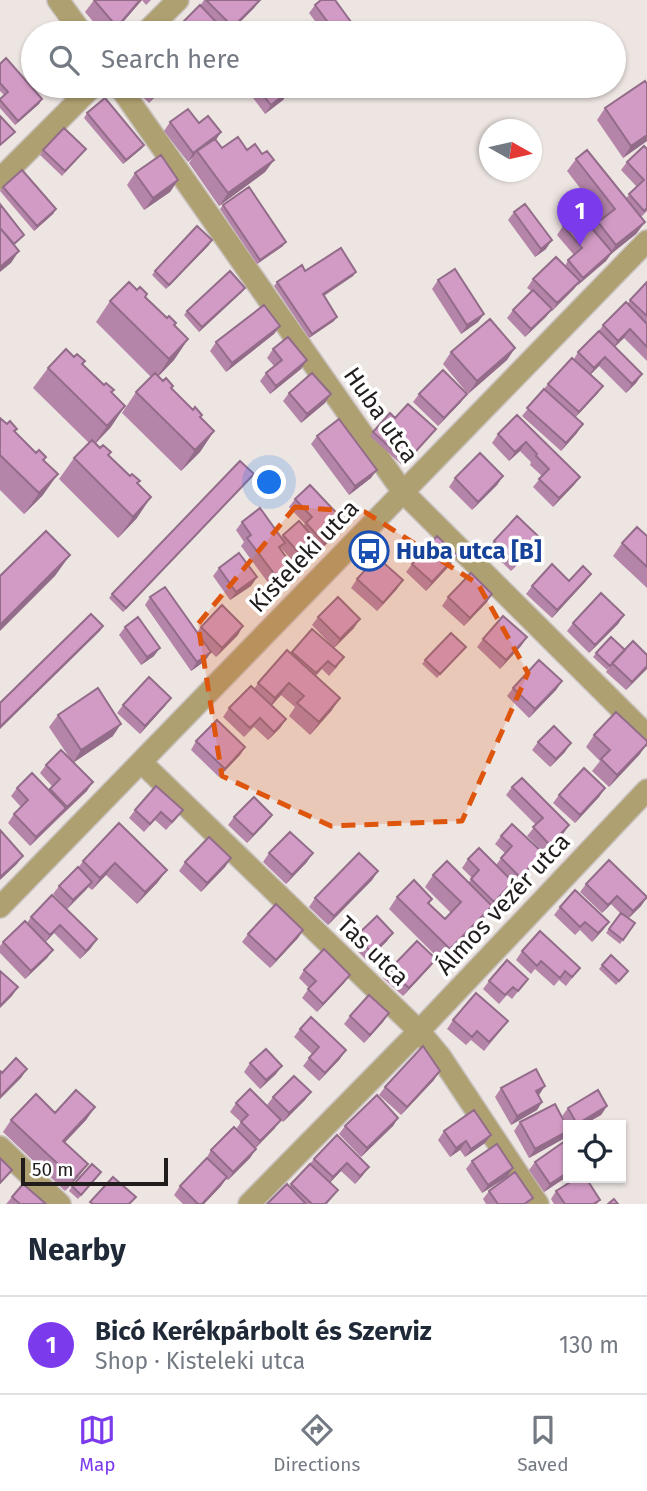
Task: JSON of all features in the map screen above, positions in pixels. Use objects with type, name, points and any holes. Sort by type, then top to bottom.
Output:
[{"type":"street","points":[[58,0],[73,21]]},
{"type":"street","points":[[157,21],[178,0]]},
{"type":"street","points":[[0,179],[81,98]]},
{"type":"street","name":"Huba utca","points":[[127,98],[403,492],[647,735]]},
{"type":"street","name":"Kisteleki utca","points":[[0,907],[647,241]]},
{"type":"street","name":"Tas utca","points":[[141,762],[419,1031],[440,1056],[538,1204]]},
{"type":"street","name":"Álmos vezér utca","points":[[249,1204],[419,1031],[647,790]]},
{"type":"street","points":[[0,1147],[60,1204]]},
{"type":"highlighted area","points":[[295,507],[365,512],[478,584],[528,673],[462,821],[331,826],[222,776],[198,624]]},
{"type":"building","points":[[94,0],[140,0],[122,21],[112,21]]},
{"type":"building","points":[[206,0],[260,0],[239,21],[227,21]]},
{"type":"building","points":[[321,0],[335,0],[350,21],[327,21],[315,5]]},
{"type":"building","points":[[200,5],[215,21],[184,21]]},
{"type":"building","points":[[6,58],[21,75],[21,98],[42,99],[18,121],[0,100],[8,92],[0,83],[0,64]]},
{"type":"building","points":[[645,81],[647,84],[647,135],[631,146],[605,108],[620,98],[626,98],[626,94]]},
{"type":"building","points":[[105,98],[144,145],[126,160],[87,113]]},
{"type":"building","points":[[265,98],[280,98],[271,105]]},
{"type":"building","points":[[188,109],[199,123],[208,116],[221,132],[193,153],[170,122]]},
{"type":"building","points":[[0,116],[15,132],[0,145]]},
{"type":"building","points":[[64,128],[86,149],[65,171],[43,150]]},
{"type":"building","points":[[238,137],[247,150],[255,144],[262,154],[267,151],[274,160],[228,193],[197,151],[215,139],[222,148]]},
{"type":"building","points":[[644,146],[647,149],[647,208],[644,211],[629,194],[644,180],[627,162]]},
{"type":"building","points":[[587,150],[645,222],[616,245],[598,222],[615,209],[576,159]]},
{"type":"building","points":[[161,155],[178,180],[153,198],[135,173]]},
{"type":"building","points":[[22,170],[56,209],[37,226],[3,187]]},
{"type":"building","points":[[249,187],[286,242],[260,260],[223,205]]},
{"type":"building","points":[[0,204],[24,235],[14,244],[0,228]]},
{"type":"building","points":[[525,204],[552,240],[541,249],[514,212]]},
{"type":"building","points":[[579,213],[612,252],[583,278],[568,260],[582,248],[563,226]]},
{"type":"building","points":[[197,226],[212,240],[169,285],[155,271]]},
{"type":"building","points":[[0,228],[19,251],[0,267]]},
{"type":"building","points":[[341,248],[356,272],[323,294],[337,317],[312,334],[277,282],[302,265],[305,271]]},
{"type":"building","points":[[556,257],[580,281],[557,303],[533,279]]},
{"type":"building","points":[[455,269],[484,314],[467,325],[438,280]]},
{"type":"building","points":[[230,271],[245,288],[202,327],[187,311]]},
{"type":"building","points":[[129,282],[137,290],[140,287],[147,294],[145,297],[167,318],[169,316],[188,339],[169,359],[110,301]]},
{"type":"building","points":[[647,282],[647,316],[630,300]]},
{"type":"building","points":[[533,290],[552,309],[531,329],[513,310]]},
{"type":"building","points":[[626,302],[647,324],[647,347],[630,329],[618,341],[603,325]]},
{"type":"building","points":[[264,305],[280,326],[232,363],[216,342]]},
{"type":"building","points":[[490,319],[515,348],[477,381],[451,352]]},
{"type":"building","points":[[599,331],[642,374],[632,384],[605,357],[594,368],[578,352]]},
{"type":"building","points":[[288,337],[307,360],[276,386],[266,373],[282,360],[273,349]]},
{"type":"building","points":[[66,349],[74,357],[77,354],[85,361],[82,364],[104,385],[106,383],[114,390],[111,392],[125,406],[107,426],[48,368]]},
{"type":"building","points":[[572,358],[603,386],[579,412],[548,384]]},
{"type":"building","points":[[443,370],[467,394],[444,418],[419,394]]},
{"type":"building","points":[[155,373],[163,381],[166,378],[173,386],[171,388],[193,410],[195,407],[202,415],[200,417],[214,431],[195,450],[136,392]]},
{"type":"building","points":[[312,373],[331,394],[307,414],[289,393]]},
{"type":"building","points":[[544,389],[583,424],[566,443],[527,408]]},
{"type":"building","points":[[408,404],[436,429],[406,462],[373,432],[390,413],[395,418]]},
{"type":"building","points":[[517,415],[580,477],[559,498],[539,479],[549,469],[526,442],[515,452],[498,434]]},
{"type":"building","points":[[0,418],[7,424],[10,421],[17,429],[14,431],[36,453],[39,450],[46,457],[43,460],[58,474],[39,493],[0,455]]},
{"type":"building","points":[[339,419],[377,470],[355,486],[317,436]]},
{"type":"building","points":[[92,440],[100,448],[103,445],[111,452],[108,455],[130,476],[132,474],[140,481],[137,483],[151,497],[133,517],[74,458]]},
{"type":"building","points":[[480,453],[503,476],[478,502],[455,478]]},
{"type":"building","points":[[240,461],[254,474],[126,608],[112,594]]},
{"type":"building","points":[[310,485],[346,523],[324,543],[306,523],[312,517],[295,499]]},
{"type":"building","points":[[260,508],[285,543],[279,547],[291,564],[275,575],[247,538],[251,535],[242,522]]},
{"type":"building","points":[[517,516],[540,538],[517,563],[494,541]]},
{"type":"building","points":[[299,521],[322,547],[306,561],[283,535]]},
{"type":"building","points":[[637,527],[647,536],[647,567],[622,543]]},
{"type":"building","points":[[46,531],[70,555],[0,625],[0,576]]},
{"type":"building","points":[[437,536],[457,555],[432,582],[412,564]]},
{"type":"building","points":[[239,553],[257,577],[236,592],[219,568]]},
{"type":"building","points":[[377,557],[403,580],[383,603],[357,579]]},
{"type":"building","points":[[552,564],[569,581],[583,566],[591,574],[557,610],[532,586]]},
{"type":"building","points":[[471,573],[492,594],[470,618],[448,597]]},
{"type":"building","points":[[165,587],[211,652],[197,662],[150,597]]},
{"type":"building","points":[[601,593],[624,615],[595,645],[573,623]]},
{"type":"building","points":[[338,597],[360,619],[340,639],[318,617]]},
{"type":"building","points":[[222,605],[243,626],[222,648],[201,627]]},
{"type":"building","points":[[91,614],[103,626],[0,727],[0,703]]},
{"type":"building","points":[[503,616],[527,637],[506,660],[483,639]]},
{"type":"building","points":[[138,617],[160,648],[147,657],[125,627]]},
{"type":"building","points":[[312,629],[344,657],[335,667],[328,661],[316,673],[292,652]]},
{"type":"building","points":[[451,633],[466,647],[440,674],[425,660]]},
{"type":"building","points":[[611,637],[625,650],[610,666],[596,653]]},
{"type":"building","points":[[633,641],[647,655],[647,666],[632,682],[612,663]]},
{"type":"building","points":[[287,650],[340,698],[319,722],[297,703],[304,696],[289,683],[275,698],[258,683]]},
{"type":"building","points":[[539,660],[562,681],[535,709],[513,688]]},
{"type":"building","points":[[149,677],[171,698],[145,726],[123,705]]},
{"type":"building","points":[[251,686],[286,719],[274,732],[260,718],[250,728],[229,708]]},
{"type":"building","points":[[98,688],[121,724],[81,750],[58,715]]},
{"type":"building","points":[[616,712],[647,741],[617,775],[601,759],[610,750],[594,735]]},
{"type":"building","points":[[217,720],[245,747],[225,769],[196,741]]},
{"type":"building","points":[[554,726],[571,743],[556,759],[538,742]]},
{"type":"building","points":[[61,750],[93,782],[67,807],[50,789],[60,779],[46,765]]},
{"type":"building","points":[[584,768],[605,788],[580,815],[559,795]]},
{"type":"building","points":[[32,773],[66,808],[36,837],[14,814],[28,800],[17,788]]},
{"type":"building","points":[[522,778],[569,825],[550,845],[533,827],[543,818],[512,787]]},
{"type":"building","points":[[156,786],[183,810],[172,822],[161,812],[150,824],[135,810]]},
{"type":"building","points":[[254,797],[272,815],[253,835],[234,817]]},
{"type":"building","points":[[119,823],[167,870],[145,892],[115,863],[100,878],[83,861]]},
{"type":"building","points":[[512,824],[543,853],[520,877],[501,858],[512,846],[501,836]]},
{"type":"building","points":[[0,830],[23,856],[0,877]]},
{"type":"building","points":[[290,832],[313,853],[292,875],[269,853]]},
{"type":"building","points":[[209,837],[231,858],[207,883],[185,862]]},
{"type":"building","points":[[479,848],[513,882],[494,902],[471,879],[479,870],[468,859]]},
{"type":"building","points":[[359,853],[378,871],[334,916],[315,898]]},
{"type":"building","points":[[609,860],[647,897],[633,911],[617,896],[608,905],[586,884]]},
{"type":"building","points":[[447,861],[492,906],[450,949],[397,897],[414,880],[432,899],[428,903],[445,919],[461,902],[433,875]]},
{"type":"building","points":[[78,867],[92,882],[73,900],[59,886]]},
{"type":"building","points":[[575,890],[609,922],[598,933],[585,922],[580,927],[560,907]]},
{"type":"building","points":[[52,895],[97,939],[86,951],[60,925],[50,935],[31,917]]},
{"type":"building","points":[[276,904],[303,930],[276,960],[248,934]]},
{"type":"building","points":[[621,913],[635,923],[623,940],[609,929]]},
{"type":"building","points":[[377,916],[393,933],[372,953],[356,936]]},
{"type":"building","points":[[25,921],[53,950],[31,971],[3,942]]},
{"type":"building","points":[[540,931],[580,968],[572,977],[565,971],[560,978],[541,961],[537,966],[522,951]]},
{"type":"building","points":[[417,941],[436,959],[409,988],[389,970]]},
{"type":"building","points":[[324,949],[350,975],[323,1004],[308,989],[316,981],[304,970]]},
{"type":"building","points":[[611,955],[628,971],[619,981],[602,965]]},
{"type":"building","points":[[507,960],[528,979],[518,991],[513,987],[505,995],[489,981]]},
{"type":"building","points":[[0,971],[18,987],[0,1006]]},
{"type":"building","points":[[476,993],[508,1021],[489,1042],[477,1031],[472,1037],[453,1020]]},
{"type":"building","points":[[369,995],[389,1013],[370,1035],[350,1016]]},
{"type":"building","points":[[311,1017],[346,1050],[325,1073],[309,1058],[319,1047],[300,1029]]},
{"type":"building","points":[[423,1046],[440,1071],[407,1107],[385,1087]]},
{"type":"building","points":[[266,1049],[282,1066],[266,1080],[250,1063]]},
{"type":"building","points":[[16,1058],[27,1069],[0,1097],[0,1071],[2,1073]]},
{"type":"building","points":[[536,1069],[545,1086],[536,1091],[542,1102],[517,1116],[501,1088]]},
{"type":"building","points":[[294,1076],[311,1092],[289,1113],[273,1097]]},
{"type":"building","points":[[250,1089],[281,1120],[260,1141],[241,1122],[248,1115],[236,1103]]},
{"type":"building","points":[[76,1090],[95,1107],[63,1141],[88,1164],[74,1179],[11,1120],[36,1094],[55,1113]]},
{"type":"building","points":[[598,1090],[607,1106],[584,1120],[575,1120],[568,1108]]},
{"type":"building","points":[[377,1095],[398,1118],[367,1148],[345,1126]]},
{"type":"building","points":[[555,1104],[563,1120],[563,1134],[535,1149],[520,1122]]},
{"type":"building","points":[[474,1110],[491,1135],[471,1149],[466,1141],[456,1148],[444,1131]]},
{"type":"building","points":[[234,1127],[256,1149],[233,1172],[211,1150]]},
{"type":"building","points":[[337,1135],[369,1167],[360,1176],[347,1163],[333,1177],[314,1159]]},
{"type":"building","points":[[563,1142],[563,1175],[550,1184],[535,1162]]},
{"type":"building","points":[[497,1144],[513,1168],[488,1185],[472,1161]]},
{"type":"building","points":[[0,1158],[12,1170],[0,1183]]},
{"type":"building","points":[[207,1158],[227,1177],[202,1204],[198,1204],[180,1186]]},
{"type":"building","points":[[92,1164],[101,1172],[81,1195],[72,1186]]},
{"type":"building","points":[[310,1164],[338,1190],[325,1204],[312,1204],[291,1184]]},
{"type":"building","points":[[515,1172],[533,1198],[524,1204],[498,1204],[489,1191]]},
{"type":"building","points":[[113,1177],[136,1197],[129,1204],[90,1202]]},
{"type":"building","points":[[569,1183],[589,1183],[600,1200],[593,1204],[565,1204],[556,1191]]},
{"type":"building","points":[[23,1184],[46,1204],[20,1204],[12,1197]]},
{"type":"building","points":[[287,1184],[306,1204],[267,1204]]},
{"type":"place","name":"Bicó Kerékpárbolt és Szerviz","points":[[580,246]]},
{"type":"place","name":"Huba utca [B]","points":[[369,551]]}]
